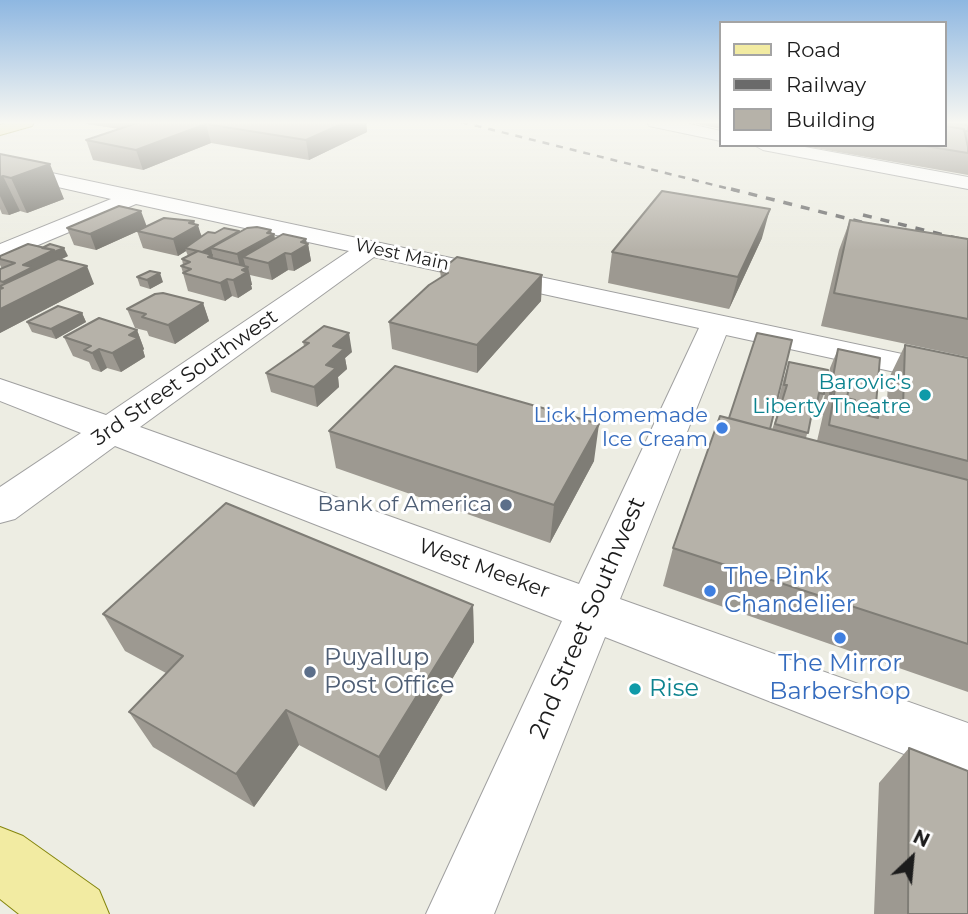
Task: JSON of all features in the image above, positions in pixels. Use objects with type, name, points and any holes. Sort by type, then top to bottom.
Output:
[{"type":"main road","points":[[0,859],[75,914]]},
{"type":"street","points":[[856,165],[968,183]]},
{"type":"street","name":"West Main","points":[[0,167],[968,378]]},
{"type":"street","points":[[0,253],[134,197]]},
{"type":"street","name":"3rd Street Southwest","points":[[0,508],[370,248]]},
{"type":"street","name":"2nd Street Southwest","points":[[460,914],[716,323]]},
{"type":"street","name":"West Meeker","points":[[0,389],[592,608],[968,751]]},
{"type":"building","points":[[0,165],[48,165],[11,178],[0,177]]},
{"type":"building","points":[[662,191],[770,209],[738,277],[612,252]]},
{"type":"building","points":[[119,206],[141,211],[90,234],[67,228]]},
{"type":"building","points":[[164,218],[194,221],[189,223],[198,225],[173,239],[137,231]]},
{"type":"building","points":[[850,220],[968,239],[968,319],[834,293]]},
{"type":"building","points":[[224,228],[239,231],[202,252],[185,248],[208,232],[215,233]]},
{"type":"building","points":[[247,228],[271,230],[267,233],[274,234],[237,254],[211,248]]},
{"type":"building","points":[[283,234],[306,239],[301,242],[308,244],[268,263],[243,257]]},
{"type":"building","points":[[28,244],[54,250],[23,265],[33,267],[0,281],[0,269],[15,263],[0,259],[0,256]]},
{"type":"building","points":[[50,244],[64,248],[54,252],[42,248]]},
{"type":"building","points":[[198,251],[212,255],[208,257],[248,267],[242,270],[247,272],[233,280],[227,279],[220,283],[183,273],[191,269],[181,266],[190,262],[182,259]]},
{"type":"building","points":[[457,257],[542,275],[477,345],[389,322],[429,285],[448,273],[440,271]]},
{"type":"building","points":[[58,259],[87,266],[0,309],[0,289],[3,288],[0,286]]},
{"type":"building","points":[[150,271],[160,273],[147,280],[137,277]]},
{"type":"building","points":[[163,293],[203,303],[168,325],[142,317],[146,314],[127,309],[155,294]]},
{"type":"building","points":[[58,306],[82,313],[51,329],[27,322]]},
{"type":"building","points":[[99,318],[137,330],[129,335],[138,338],[112,353],[99,349],[92,353],[84,350],[91,346],[64,337]]},
{"type":"building","points":[[324,326],[349,333],[333,346],[344,349],[326,365],[336,368],[314,387],[266,373],[309,343],[303,342]]},
{"type":"building","points":[[757,333],[792,340],[770,429],[729,418]]},
{"type":"building","points":[[905,345],[968,358],[968,461],[829,425],[836,383],[849,386],[847,398],[855,400],[853,412],[878,418],[879,401],[903,407]]},
{"type":"building","points":[[838,349],[880,358],[876,404],[868,402],[868,407],[854,404],[855,400],[847,398],[849,386],[836,383],[830,394]]},
{"type":"building","points":[[789,362],[828,370],[824,394],[819,393],[817,403],[814,402],[808,433],[775,424],[787,385],[784,385]]},
{"type":"building","points":[[395,366],[599,424],[554,505],[329,431]]},
{"type":"building","points":[[720,416],[968,480],[968,644],[673,548]]},
{"type":"building","name":"Puyallup Post Office","points":[[226,503],[473,605],[379,757],[286,710],[236,774],[129,712],[183,656],[103,614]]},
{"type":"building","points":[[909,748],[968,771],[968,914],[908,914]]},
{"type":"railway","points":[[632,165],[738,191]]},
{"type":"railway","points":[[731,189],[873,225]]},
{"type":"railway","points":[[863,215],[968,241]]},
{"type":"place","name":"Barovic's Liberty Theatre","points":[[925,395]]},
{"type":"place","name":"Lick Homemade Ice Cream","points":[[722,428]]},
{"type":"place","name":"Bank of America","points":[[506,505]]},
{"type":"place","name":"The Pink Chandelier","points":[[710,591]]},
{"type":"place","name":"The Mirror Barbershop","points":[[840,638]]},
{"type":"place","name":"Puyallup Post Office","points":[[310,672]]},
{"type":"place","name":"Rise","points":[[635,689]]}]
